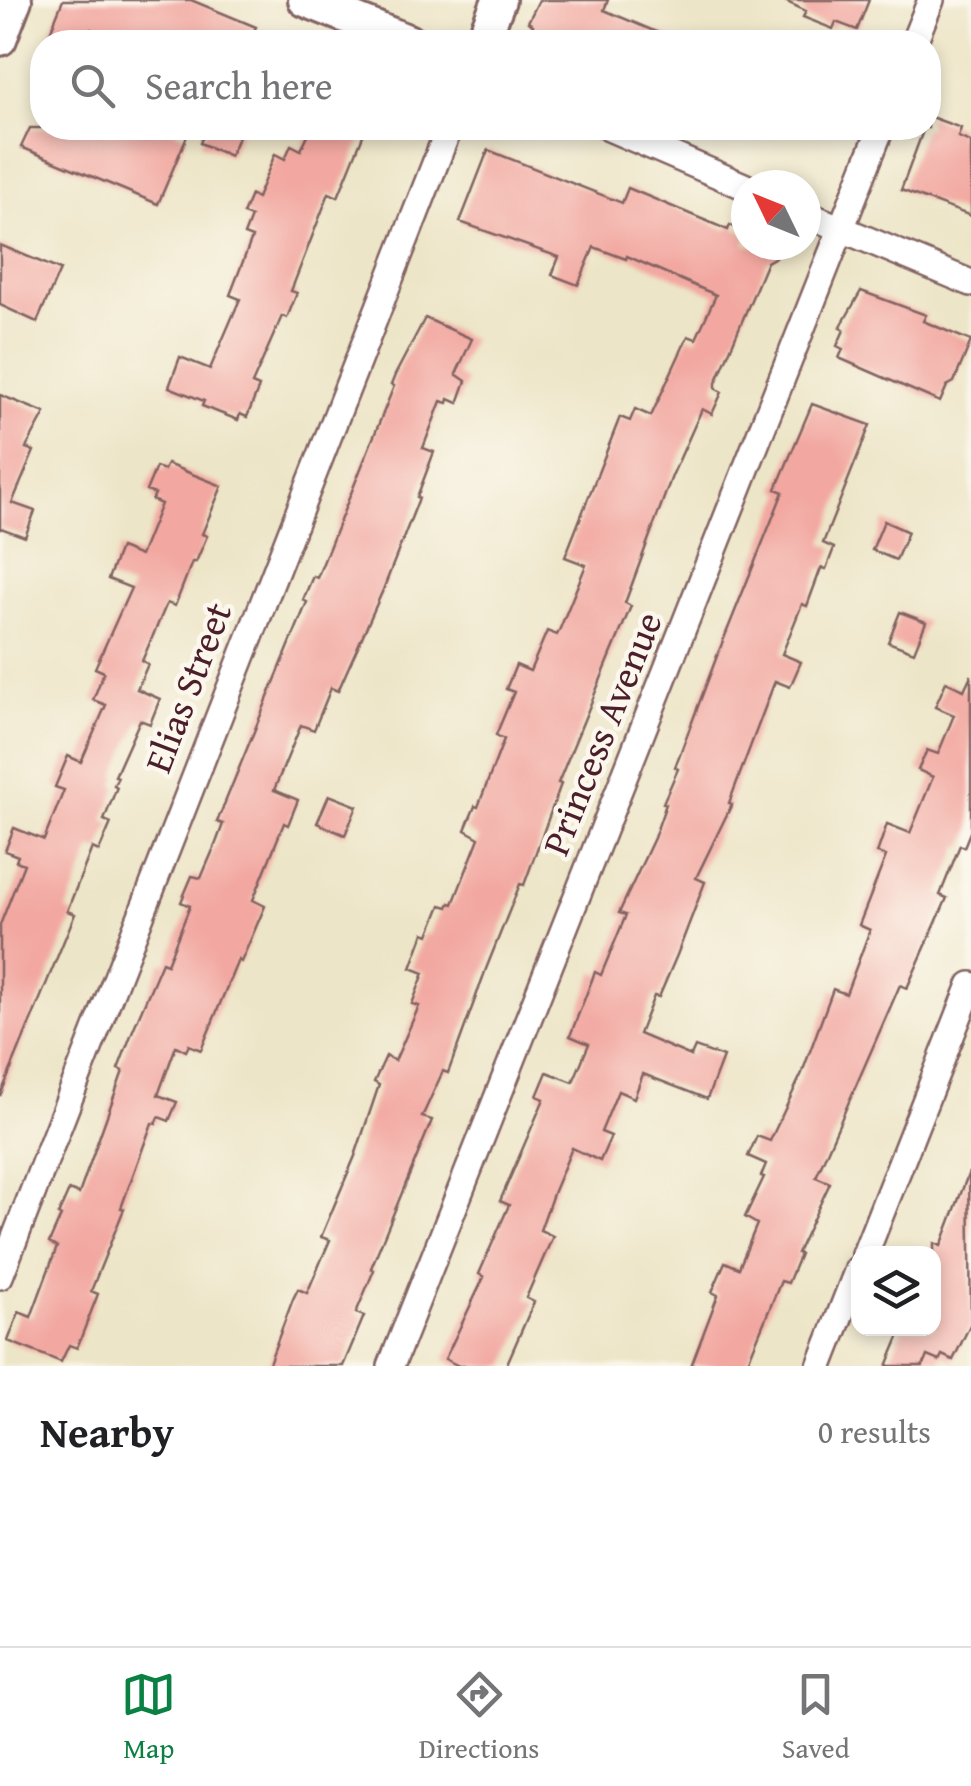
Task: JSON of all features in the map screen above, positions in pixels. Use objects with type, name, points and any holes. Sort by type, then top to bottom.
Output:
[{"type":"street","points":[[0,39],[15,0]]},
{"type":"street","points":[[305,0],[380,30]]},
{"type":"street","points":[[487,30],[498,0]]},
{"type":"street","points":[[919,30],[931,0]]},
{"type":"street","name":"Elias Street","points":[[0,1276],[444,140]]},
{"type":"street","points":[[638,140],[731,180]]},
{"type":"street","name":"Princess Avenue","points":[[391,1366],[875,140]]},
{"type":"street","points":[[821,221],[971,283]]},
{"type":"street","points":[[867,1246],[971,984]]},
{"type":"street","points":[[820,1366],[851,1287]]},
{"type":"building","points":[[63,0],[191,0],[256,27],[255,30],[51,30]]},
{"type":"building","points":[[539,0],[608,0],[604,10],[652,30],[531,30],[533,25],[528,22]]},
{"type":"building","points":[[783,0],[869,0],[857,30],[836,22],[833,29],[803,17],[806,11]]},
{"type":"building","points":[[941,121],[961,128],[958,137],[971,142],[971,216],[901,190],[920,140],[941,140]]},
{"type":"building","points":[[30,128],[30,140],[185,140],[158,204],[21,147]]},
{"type":"building","points":[[201,140],[237,140],[230,156],[200,143]]},
{"type":"building","points":[[306,140],[361,140],[338,197],[329,193],[291,291],[297,293],[287,318],[282,316],[252,384],[259,387],[247,417],[240,414],[238,420],[169,387],[180,357],[210,369],[240,299],[230,295],[252,238],[244,235],[251,217],[243,214],[251,195],[257,198],[275,154],[285,159],[291,145],[301,150]]},
{"type":"building","points":[[488,150],[622,203],[628,188],[728,230],[730,225],[731,260],[771,260],[716,383],[716,389],[722,392],[712,414],[702,409],[672,476],[625,603],[631,606],[558,783],[561,784],[524,885],[520,884],[448,1073],[443,1071],[422,1117],[432,1120],[371,1268],[374,1270],[356,1313],[364,1316],[343,1366],[268,1366],[293,1299],[298,1289],[307,1293],[330,1240],[321,1237],[355,1156],[379,1085],[374,1082],[386,1056],[395,1061],[419,1006],[412,1004],[424,973],[411,968],[424,933],[429,935],[441,905],[453,904],[479,838],[465,830],[504,739],[496,735],[514,692],[506,689],[516,665],[530,671],[547,631],[557,635],[559,631],[586,565],[565,557],[620,417],[630,421],[635,409],[651,416],[688,336],[696,339],[716,295],[627,256],[626,259],[594,247],[578,285],[552,275],[559,257],[460,222]]},
{"type":"building","points":[[0,245],[60,270],[37,322],[0,305]]},
{"type":"building","points":[[861,291],[926,315],[923,321],[971,341],[954,382],[947,386],[940,402],[839,358],[843,349],[837,346],[844,330],[840,328]]},
{"type":"building","points":[[425,318],[472,339],[456,374],[466,381],[458,403],[441,401],[423,448],[434,452],[419,498],[338,691],[331,688],[314,730],[301,725],[274,790],[298,800],[288,825],[284,823],[253,900],[265,906],[201,1050],[189,1045],[186,1051],[176,1046],[158,1095],[177,1102],[169,1121],[159,1117],[156,1124],[152,1123],[121,1208],[124,1209],[91,1291],[98,1294],[77,1348],[69,1345],[61,1362],[8,1341],[19,1312],[31,1317],[57,1247],[49,1243],[61,1216],[58,1215],[69,1190],[79,1194],[123,1071],[118,1069],[133,1030],[162,962],[167,964],[190,906],[181,902],[192,876],[201,878],[216,843],[223,824],[217,822],[307,602],[303,600],[313,576],[317,578],[394,386],[391,385],[395,375]]},
{"type":"building","points":[[0,395],[45,413],[26,448],[34,451],[12,503],[35,511],[25,537],[0,530]]},
{"type":"building","points":[[812,404],[870,425],[823,543],[834,548],[826,569],[821,568],[807,606],[802,604],[782,654],[801,662],[790,687],[775,681],[729,803],[732,804],[696,878],[705,882],[677,955],[639,1034],[691,1056],[695,1047],[723,1057],[707,1099],[643,1074],[634,1098],[618,1091],[601,1132],[611,1136],[600,1161],[572,1148],[554,1191],[540,1230],[553,1236],[526,1298],[534,1302],[506,1366],[459,1366],[445,1359],[484,1277],[479,1274],[509,1205],[500,1201],[544,1099],[537,1096],[547,1072],[573,1082],[589,1044],[570,1036],[595,972],[601,975],[626,915],[619,913],[654,838],[678,769],[675,767],[783,492],[776,489]]},
{"type":"building","points":[[167,464],[222,486],[202,534],[207,536],[196,562],[192,562],[175,606],[167,603],[142,661],[148,664],[137,689],[160,699],[150,724],[140,720],[115,776],[117,787],[104,820],[111,823],[99,851],[92,848],[67,911],[75,914],[0,1096],[0,925],[24,864],[16,861],[18,856],[5,851],[14,828],[44,840],[64,790],[55,787],[68,756],[81,762],[106,705],[93,700],[104,672],[95,668],[131,588],[108,579],[120,548],[140,556],[161,504],[152,500],[155,494],[146,491],[156,467],[164,470]]},
{"type":"building","points":[[884,521],[908,532],[896,560],[872,550]]},
{"type":"building","points":[[900,612],[926,622],[914,652],[888,642]]},
{"type":"building","points":[[971,675],[971,830],[964,847],[960,845],[940,895],[947,898],[907,988],[900,985],[816,1177],[830,1183],[797,1253],[800,1254],[788,1283],[781,1281],[746,1366],[691,1366],[718,1295],[712,1292],[725,1262],[739,1268],[757,1224],[745,1217],[766,1164],[748,1156],[757,1136],[770,1141],[802,1073],[833,989],[846,994],[870,930],[859,925],[886,856],[877,853],[887,824],[910,833],[933,777],[918,770],[927,750],[938,754],[954,715],[935,707],[946,682],[964,690]]},
{"type":"building","points":[[329,795],[357,806],[345,835],[317,823]]},
{"type":"building","points":[[969,1172],[971,1323],[953,1360],[942,1355],[939,1361],[927,1356],[923,1366],[887,1366],[900,1336],[941,1336],[941,1246]]}]
